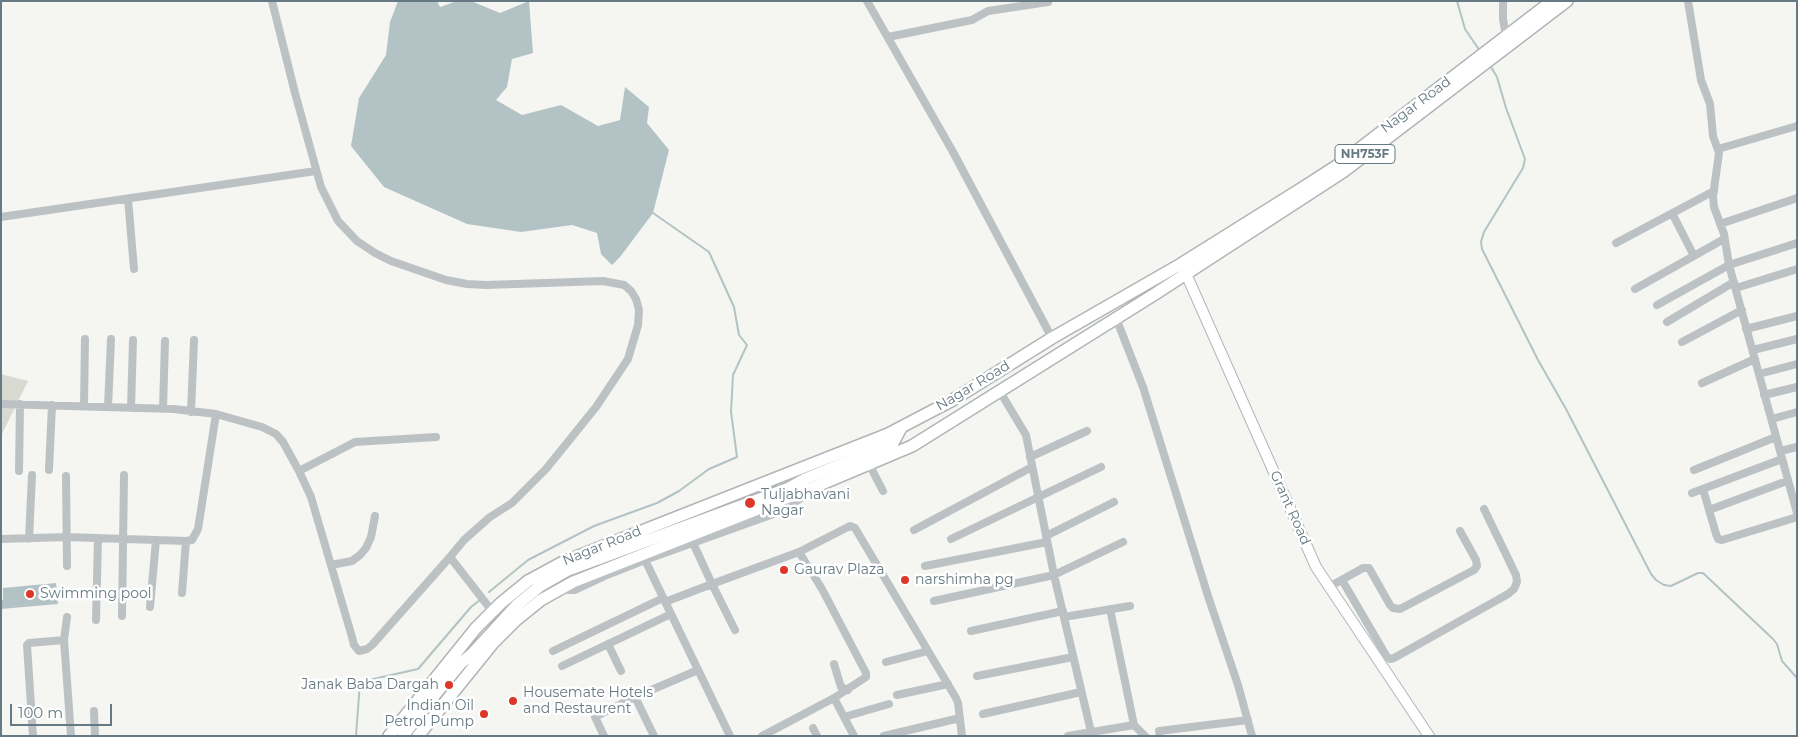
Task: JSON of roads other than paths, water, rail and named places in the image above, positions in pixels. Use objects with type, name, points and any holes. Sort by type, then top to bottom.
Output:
[{"type":"highway","name":"Nagar Road","points":[[418,736],[493,643],[516,620],[541,600],[573,582],[604,569],[817,486],[919,442],[1116,318],[1183,268],[1338,165],[1552,1]]},
{"type":"highway","name":"Nagar Road","points":[[389,736],[464,642],[492,611],[528,581],[563,562],[904,426],[951,401],[1052,338],[1183,268],[1343,172],[1567,1]]},
{"type":"highway","points":[[403,736],[461,663],[472,654],[517,605],[540,586],[568,570],[787,489],[805,479],[893,443],[904,426],[919,442]]},
{"type":"highway","points":[[397,736],[399,724]]},
{"type":"main road","name":"Grant Road","points":[[1183,268],[1316,567],[1429,736]]},
{"type":"street","points":[[1,404],[163,409],[216,414],[262,427],[276,434],[283,442],[311,497],[354,645],[359,651],[367,649],[372,645],[464,540],[490,517],[512,503],[546,469],[596,407],[628,359],[638,325],[639,310],[632,291],[624,285],[613,282],[590,280],[538,284],[467,284],[438,278],[391,261],[357,241],[338,221],[328,205],[316,171],[272,1]]},
{"type":"street","points":[[867,1],[953,152],[1052,338]]},
{"type":"street","points":[[1503,1],[1503,19],[1506,36]]},
{"type":"street","points":[[1688,1],[1701,80],[1710,104],[1713,136],[1719,153],[1713,202],[1797,513]]},
{"type":"street","points":[[888,37],[972,20],[988,11],[1048,2]]},
{"type":"street","points":[[1718,149],[1797,126]]},
{"type":"street","points":[[1,217],[316,171]]},
{"type":"street","points":[[1616,243],[1714,191]]},
{"type":"street","points":[[1720,224],[1797,198]]},
{"type":"street","points":[[128,199],[134,269]]},
{"type":"street","points":[[1672,213],[1694,256]]},
{"type":"street","points":[[1635,289],[1724,239]]},
{"type":"street","points":[[1657,305],[1729,264],[1797,243]]},
{"type":"street","points":[[1667,322],[1735,285],[1797,269]]},
{"type":"street","points":[[1682,342],[1742,310]]},
{"type":"street","points":[[1746,329],[1797,316]]},
{"type":"street","points":[[1116,318],[1143,386],[1252,736]]},
{"type":"street","points":[[84,406],[85,339]]},
{"type":"street","points":[[108,407],[111,339]]},
{"type":"street","points":[[1753,350],[1797,339]]},
{"type":"street","points":[[131,408],[133,340]]},
{"type":"street","points":[[191,412],[194,340]]},
{"type":"street","points":[[163,409],[165,341]]},
{"type":"street","points":[[1702,383],[1755,359]]},
{"type":"street","points":[[1759,374],[1797,364]]},
{"type":"street","points":[[1764,395],[1797,387]]},
{"type":"street","points":[[999,390],[1026,436],[1054,575],[1091,734]]},
{"type":"street","points":[[19,471],[20,404]]},
{"type":"street","points":[[49,470],[52,406]]},
{"type":"street","points":[[1772,419],[1797,412]]},
{"type":"street","points":[[1,540],[66,537],[186,542],[192,540],[198,529],[216,414]]},
{"type":"street","points":[[1030,457],[1087,431]]},
{"type":"street","points":[[299,471],[355,442],[436,437]]},
{"type":"street","points":[[1694,470],[1776,437]]},
{"type":"street","points":[[1692,493],[1797,447]]},
{"type":"street","points":[[869,464],[883,491]]},
{"type":"street","points":[[914,530],[1032,467]]},
{"type":"street","points":[[951,539],[1101,467]]},
{"type":"street","points":[[29,538],[32,475]]},
{"type":"street","points":[[122,616],[124,475]]},
{"type":"street","points":[[66,476],[67,566]]},
{"type":"street","points":[[1709,510],[1787,481]]},
{"type":"street","points":[[558,590],[575,590],[645,560],[782,511],[817,486]]},
{"type":"street","points":[[1703,488],[1718,539],[1722,540],[1797,517]]},
{"type":"street","points":[[925,566],[1047,539],[1114,502]]},
{"type":"street","points":[[1342,580],[1387,657],[1390,659],[1394,658],[1514,589],[1517,582],[1516,575],[1484,509]]},
{"type":"street","points":[[331,566],[352,561],[360,556],[371,537],[375,516]]},
{"type":"street","points":[[553,651],[664,600],[798,552],[850,526],[855,528],[948,684],[958,703],[962,736]]},
{"type":"street","points":[[1329,587],[1363,568],[1369,568],[1390,605],[1393,608],[1400,609],[1474,570],[1477,566],[1476,560],[1460,531]]},
{"type":"street","points":[[96,620],[98,538]]},
{"type":"street","points":[[150,607],[156,540]]},
{"type":"street","points":[[182,593],[186,542]]},
{"type":"street","points":[[934,601],[1054,575],[1123,542]]},
{"type":"street","points":[[693,543],[735,630]]},
{"type":"street","points":[[762,736],[834,698],[865,679],[866,673],[822,589],[798,552]]},
{"type":"street","points":[[450,557],[492,611]]},
{"type":"street","points":[[645,560],[730,736]]},
{"type":"street","points":[[971,631],[1063,614],[1130,606]]},
{"type":"street","points":[[1110,609],[1134,725],[1145,736]]},
{"type":"street","points":[[562,666],[671,614]]},
{"type":"street","points":[[67,617],[64,640],[71,736]]},
{"type":"street","points":[[33,736],[27,645],[30,643],[64,640]]},
{"type":"street","points":[[608,644],[621,671]]},
{"type":"street","points":[[886,662],[928,651]]},
{"type":"street","points":[[976,676],[1073,657]]},
{"type":"street","points":[[834,664],[841,687],[848,690]]},
{"type":"street","points":[[604,736],[595,717],[635,696],[698,670]]},
{"type":"street","points":[[897,695],[948,684]]},
{"type":"street","points":[[983,714],[1082,692]]},
{"type":"street","points":[[635,696],[654,736]]},
{"type":"street","points":[[834,698],[854,736]]},
{"type":"street","points":[[844,717],[889,704]]},
{"type":"street","points":[[94,711],[95,736]]},
{"type":"street","points":[[884,736],[960,718]]},
{"type":"street","points":[[1160,736],[1159,731],[1248,720]]},
{"type":"street","points":[[1068,736],[1091,734],[1134,725]]},
{"type":"waterway","points":[[1457,1],[1465,29],[1480,51]]},
{"type":"waterway","points":[[1491,67],[1497,77],[1506,108],[1525,159],[1523,168],[1484,232],[1481,242],[1482,249],[1538,360],[1566,409],[1651,574],[1664,585],[1671,586],[1698,573],[1703,573],[1773,639],[1777,644],[1782,661],[1797,678]]},
{"type":"waterway","points":[[489,592],[528,560],[594,526],[657,503],[679,491],[709,469],[737,457],[731,412],[733,375],[747,345],[739,335],[734,307],[709,252],[653,213]]},
{"type":"waterway","points":[[356,736],[360,682],[418,669],[471,607],[480,600]]},
{"type":"place","name":"Tuljabhavani Nagar","points":[[750,503]]},
{"type":"place","name":"Gaurav Plaza","points":[[784,570]]},
{"type":"place","name":"narshimha pg","points":[[905,580]]},
{"type":"place","name":"Swimming pool","points":[[30,594]]},
{"type":"place","name":"Janak Baba Dargah","points":[[449,685]]},
{"type":"place","name":"Housemate Hotels and Restaurent","points":[[513,701]]},
{"type":"place","name":"Indian Oil Petrol Pump","points":[[484,714]]}]
